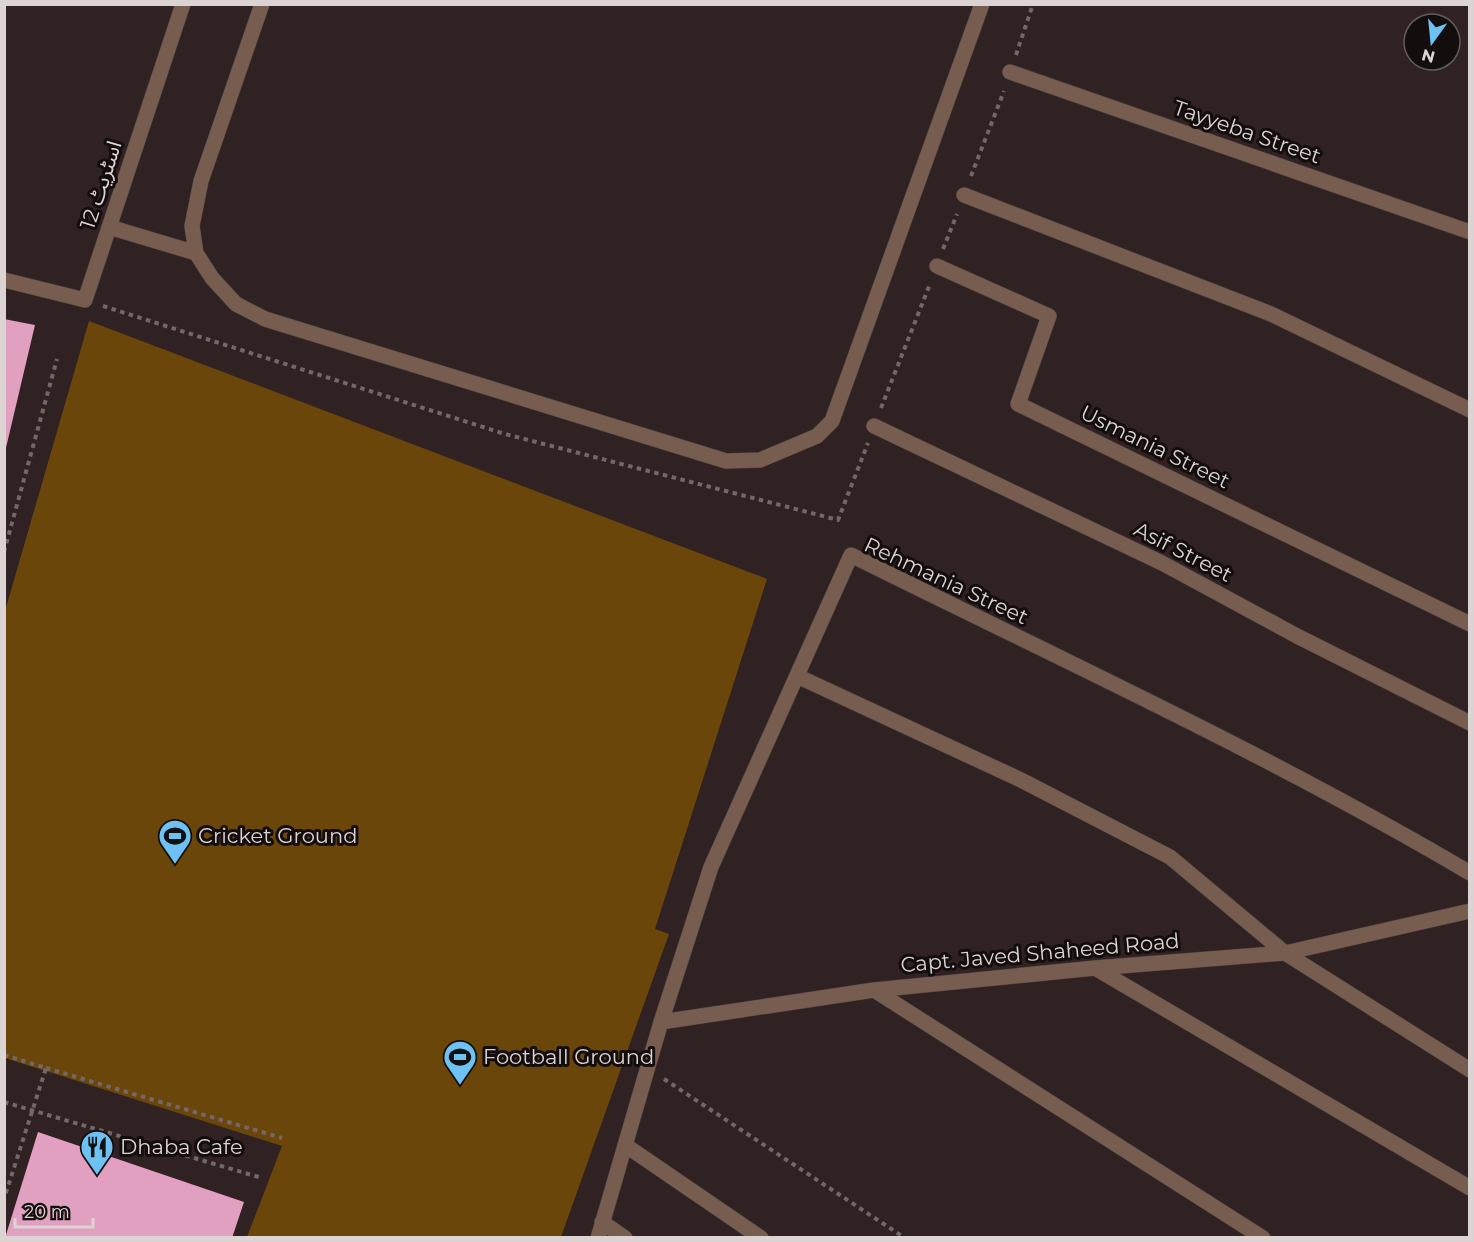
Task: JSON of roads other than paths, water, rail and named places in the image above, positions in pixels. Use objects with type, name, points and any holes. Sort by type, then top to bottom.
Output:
[{"type":"street","name":"اسٹریٹ 12","points":[[4,280],[85,300],[183,4]]},
{"type":"street","points":[[262,4],[201,181],[192,226],[196,253],[212,278],[237,304],[266,319],[726,461],[760,460],[817,436],[832,421],[982,4]]},
{"type":"street","name":"Tayyeba Street","points":[[1010,72],[1470,232]]},
{"type":"street","points":[[964,195],[1271,314],[1470,410]]},
{"type":"street","points":[[109,227],[196,253]]},
{"type":"street","name":"Usmania Street","points":[[937,266],[1049,316],[1018,404],[1470,624]]},
{"type":"street","name":"Asif Street","points":[[874,426],[1162,563],[1297,636],[1470,723]]},
{"type":"street","name":"Rehmania Street","points":[[661,1022],[711,867],[850,555],[1197,727],[1397,830],[1470,873]]},
{"type":"street","points":[[797,676],[1022,780],[1170,856],[1285,953],[1470,1070]]},
{"type":"street","name":"Capt. Javed Shaheed Road","points":[[661,1022],[874,990],[1095,968],[1285,953],[1470,911]]},
{"type":"street","points":[[1095,968],[1470,1188]]},
{"type":"street","points":[[874,990],[1263,1238]]},
{"type":"street","points":[[598,1238],[661,1022]]},
{"type":"street","points":[[625,1145],[761,1238]]},
{"type":"street","points":[[602,1222],[625,1238]]},
{"type":"place","name":"Cricket Ground","points":[[175,865]]},
{"type":"place","name":"Football Ground","points":[[460,1086]]},
{"type":"place","name":"Dhaba Cafe","points":[[97,1176]]}]
